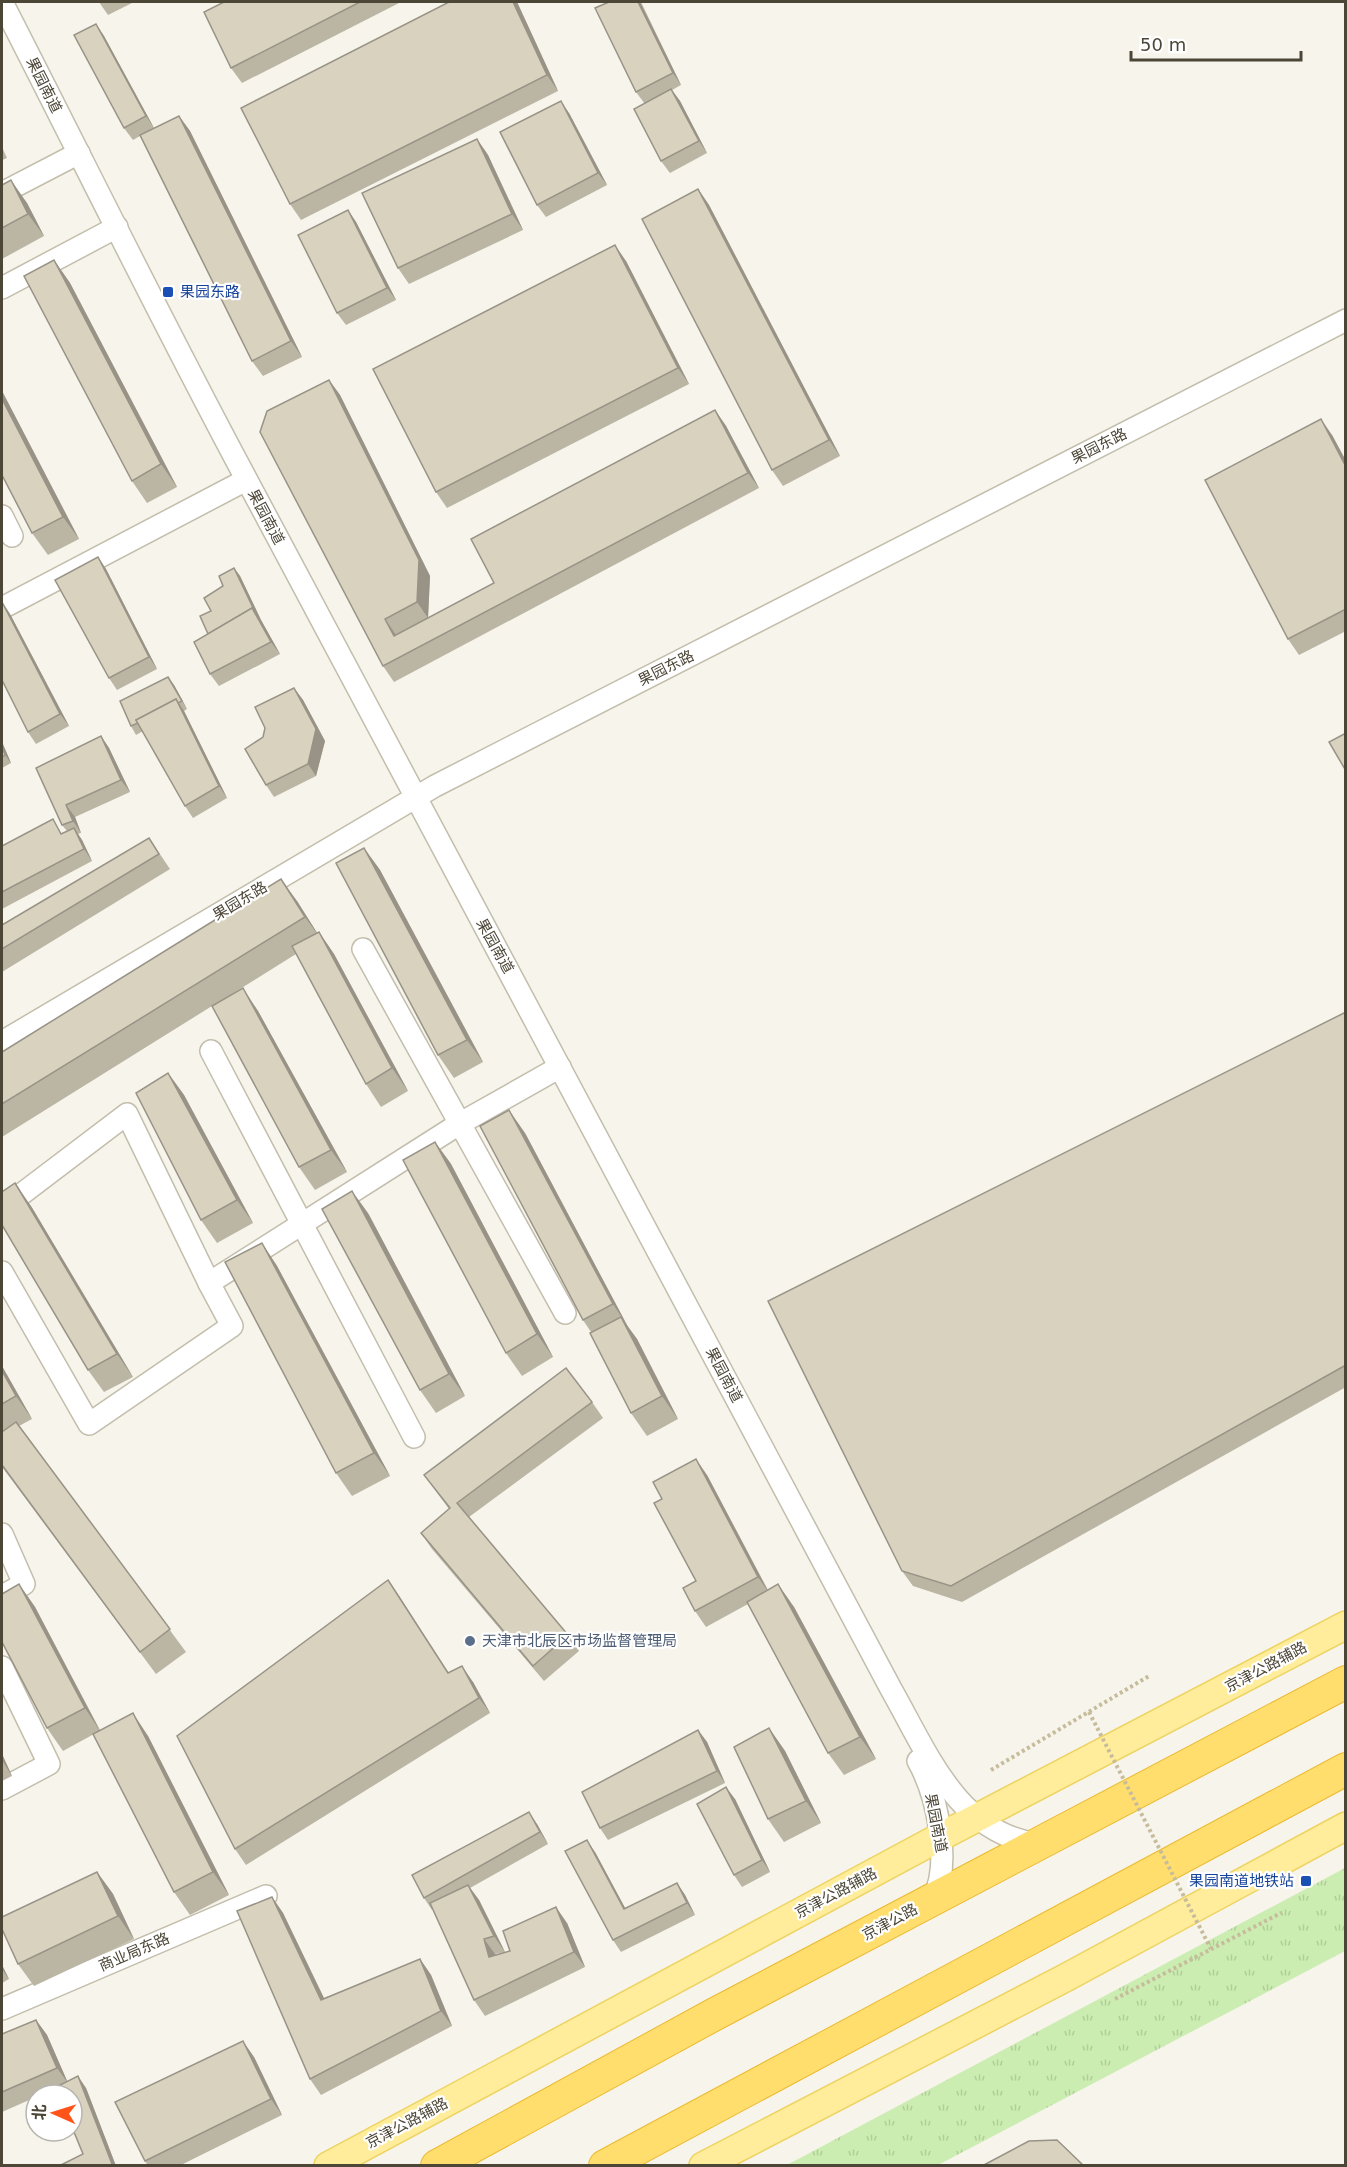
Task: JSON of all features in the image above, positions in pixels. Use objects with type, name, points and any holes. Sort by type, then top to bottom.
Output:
[{"type":"highway","name":"京津公路","points":[[436,2166],[715,2013],[1346,1682]]},
{"type":"highway","points":[[605,2166],[1346,1769]]},
{"type":"main road","name":"京津公路辅路","points":[[328,2166],[940,1837],[1346,1625]]},
{"type":"main road","points":[[703,2166],[1065,1978],[1346,1826]]},
{"type":"street","name":"果园南道","points":[[2,2],[74,157]]},
{"type":"street","name":"果园南道","points":[[2,32],[74,157],[242,482],[555,1070],[945,1785],[956,1799],[977,1818],[1007,1836],[1038,1844]]},
{"type":"street","points":[[2,193],[74,157]]},
{"type":"street","points":[[2,288],[112,230]]},
{"type":"street","name":"果园东路","points":[[2,1026],[407,793],[1346,305]]},
{"type":"street","name":"果园东路","points":[[2,1042],[407,793],[1346,320]]},
{"type":"street","points":[[2,608],[242,482]]},
{"type":"street","points":[[2,516],[12,536]]},
{"type":"street","points":[[363,949],[565,1312]]},
{"type":"street","points":[[211,1051],[414,1437]]},
{"type":"street","name":"果园南道","points":[[555,1070],[733,1417],[922,1768],[932,1795],[943,1859],[938,1889],[933,1899]]},
{"type":"street","points":[[209,1283],[302,1226],[459,1124],[555,1070]]},
{"type":"street","points":[[2,1209],[127,1114],[232,1326],[89,1424],[2,1272]]},
{"type":"street","points":[[2,1534],[24,1584],[2,1596]]},
{"type":"street","points":[[2,1666],[49,1764],[2,1789]]},
{"type":"street","name":"商业局东路","points":[[2,2009],[266,1896]]},
{"type":"path","points":[[991,1770],[1149,1676]]},
{"type":"path","points":[[1089,1712],[1211,1949]]},
{"type":"path","points":[[1115,1999],[1281,1913]]},
{"type":"green space","points":[[1345,1868],[1345,1951],[938,2165],[787,2165]]},
{"type":"building","points":[[224,2],[360,2],[231,68],[204,12]]},
{"type":"building","points":[[449,2],[513,2],[547,75],[290,204],[241,108]]},
{"type":"building","points":[[609,2],[638,2],[673,73],[636,92],[595,8]]},
{"type":"building","points":[[96,24],[146,116],[124,128],[74,35]]},
{"type":"building","points":[[671,89],[699,141],[661,161],[634,109]]},
{"type":"building","points":[[561,101],[598,173],[537,205],[500,132]]},
{"type":"building","points":[[179,116],[291,341],[252,361],[140,135]]},
{"type":"building","points":[[477,139],[512,214],[398,268],[362,193]]},
{"type":"building","points":[[11,180],[28,214],[2,228],[2,185]]},
{"type":"building","points":[[698,189],[829,440],[772,470],[642,219]]},
{"type":"building","points":[[348,210],[387,288],[337,313],[298,235]]},
{"type":"building","points":[[615,245],[678,368],[436,492],[373,369]]},
{"type":"building","points":[[54,260],[161,464],[132,481],[24,276]]},
{"type":"building","points":[[329,380],[419,560],[417,602],[385,619],[394,636],[494,583],[471,539],[715,410],[748,473],[383,666],[260,432],[267,411]]},
{"type":"building","points":[[2,399],[63,517],[32,533],[2,475]]},
{"type":"building","points":[[1321,419],[1346,467],[1346,609],[1288,639],[1205,480]]},
{"type":"building","points":[[98,557],[149,657],[109,678],[55,580]]},
{"type":"building","points":[[234,568],[255,612],[252,608],[208,634],[200,616],[211,611],[204,598],[223,586],[219,576]]},
{"type":"building","points":[[2,602],[60,714],[28,732],[2,680]]},
{"type":"building","points":[[252,608],[271,642],[210,674],[194,642]]},
{"type":"building","points":[[168,677],[182,701],[178,703],[176,699],[136,720],[138,723],[131,726],[120,701]]},
{"type":"building","points":[[294,688],[316,729],[308,764],[266,785],[245,749],[263,737],[265,728],[255,707]]},
{"type":"building","points":[[176,699],[219,786],[185,806],[136,720]]},
{"type":"building","points":[[1346,733],[1346,771],[1329,742]]},
{"type":"building","points":[[101,736],[121,780],[66,805],[73,821],[62,825],[36,768]]},
{"type":"building","points":[[53,819],[61,834],[74,828],[84,849],[2,892],[2,846]]},
{"type":"building","points":[[149,838],[159,854],[2,949],[2,925]]},
{"type":"building","points":[[364,848],[467,1040],[438,1055],[336,863]]},
{"type":"building","points":[[281,879],[305,917],[2,1104],[2,1052]]},
{"type":"building","points":[[319,932],[392,1068],[366,1084],[292,946]]},
{"type":"building","points":[[243,988],[331,1150],[299,1167],[212,1006]]},
{"type":"building","points":[[1346,1012],[1346,1365],[951,1586],[902,1571],[768,1301]]},
{"type":"building","points":[[168,1073],[237,1200],[201,1220],[136,1093]]},
{"type":"building","points":[[509,1110],[613,1304],[583,1320],[480,1126]]},
{"type":"building","points":[[435,1142],[537,1334],[506,1353],[403,1160]]},
{"type":"building","points":[[15,1183],[117,1354],[88,1370],[2,1225],[2,1192]]},
{"type":"building","points":[[352,1191],[449,1374],[420,1390],[322,1209]]},
{"type":"building","points":[[262,1243],[374,1453],[336,1473],[225,1262]]},
{"type":"building","points":[[621,1317],[662,1396],[631,1413],[590,1333]]},
{"type":"building","points":[[566,1368],[592,1402],[457,1503],[568,1635],[533,1666],[421,1533],[450,1508],[424,1475]]},
{"type":"building","points":[[2,1371],[16,1396],[2,1404]]},
{"type":"building","points":[[16,1422],[170,1629],[140,1652],[2,1465],[2,1432]]},
{"type":"building","points":[[696,1459],[758,1577],[695,1611],[683,1588],[696,1581],[654,1503],[662,1499],[653,1482]]},
{"type":"building","points":[[388,1580],[448,1673],[462,1666],[479,1698],[235,1849],[177,1736]]},
{"type":"building","points":[[19,1584],[85,1708],[47,1728],[2,1642],[2,1594]]},
{"type":"building","points":[[778,1584],[860,1737],[828,1753],[747,1602]]},
{"type":"building","points":[[133,1713],[213,1872],[174,1892],[93,1734]]},
{"type":"building","points":[[769,1728],[806,1801],[768,1819],[734,1747]]},
{"type":"building","points":[[698,1730],[717,1771],[600,1828],[582,1792]]},
{"type":"building","points":[[726,1787],[762,1860],[734,1875],[697,1804]]},
{"type":"building","points":[[529,1812],[540,1832],[424,1898],[412,1875]]},
{"type":"building","points":[[587,1840],[624,1909],[677,1883],[687,1903],[613,1940],[565,1851]]},
{"type":"building","points":[[97,1872],[118,1916],[18,1964],[2,1929],[2,1917]]},
{"type":"building","points":[[468,1885],[494,1936],[484,1939],[489,1957],[510,1951],[503,1931],[556,1907],[574,1952],[474,2000],[430,1903]]},
{"type":"building","points":[[272,1897],[321,2000],[420,1959],[441,2011],[310,2079],[237,1911]]},
{"type":"building","points":[[36,2020],[57,2068],[2,2092],[2,2034]]},
{"type":"building","points":[[243,2041],[271,2099],[145,2161],[115,2102]]},
{"type":"building","points":[[78,2076],[81,2083],[64,2083]]},
{"type":"building","points":[[84,2092],[112,2164],[110,2166],[59,2166],[83,2154],[79,2143],[84,2143]]},
{"type":"building","points":[[1057,2140],[1084,2166],[982,2166],[1029,2141]]},
{"type":"place","name":"果园东路","points":[[168,292]]},
{"type":"place","name":"天津市北辰区市场监督管理局","points":[[470,1641]]},
{"type":"place","name":"果园南道地铁站","points":[[1306,1881]]}]
